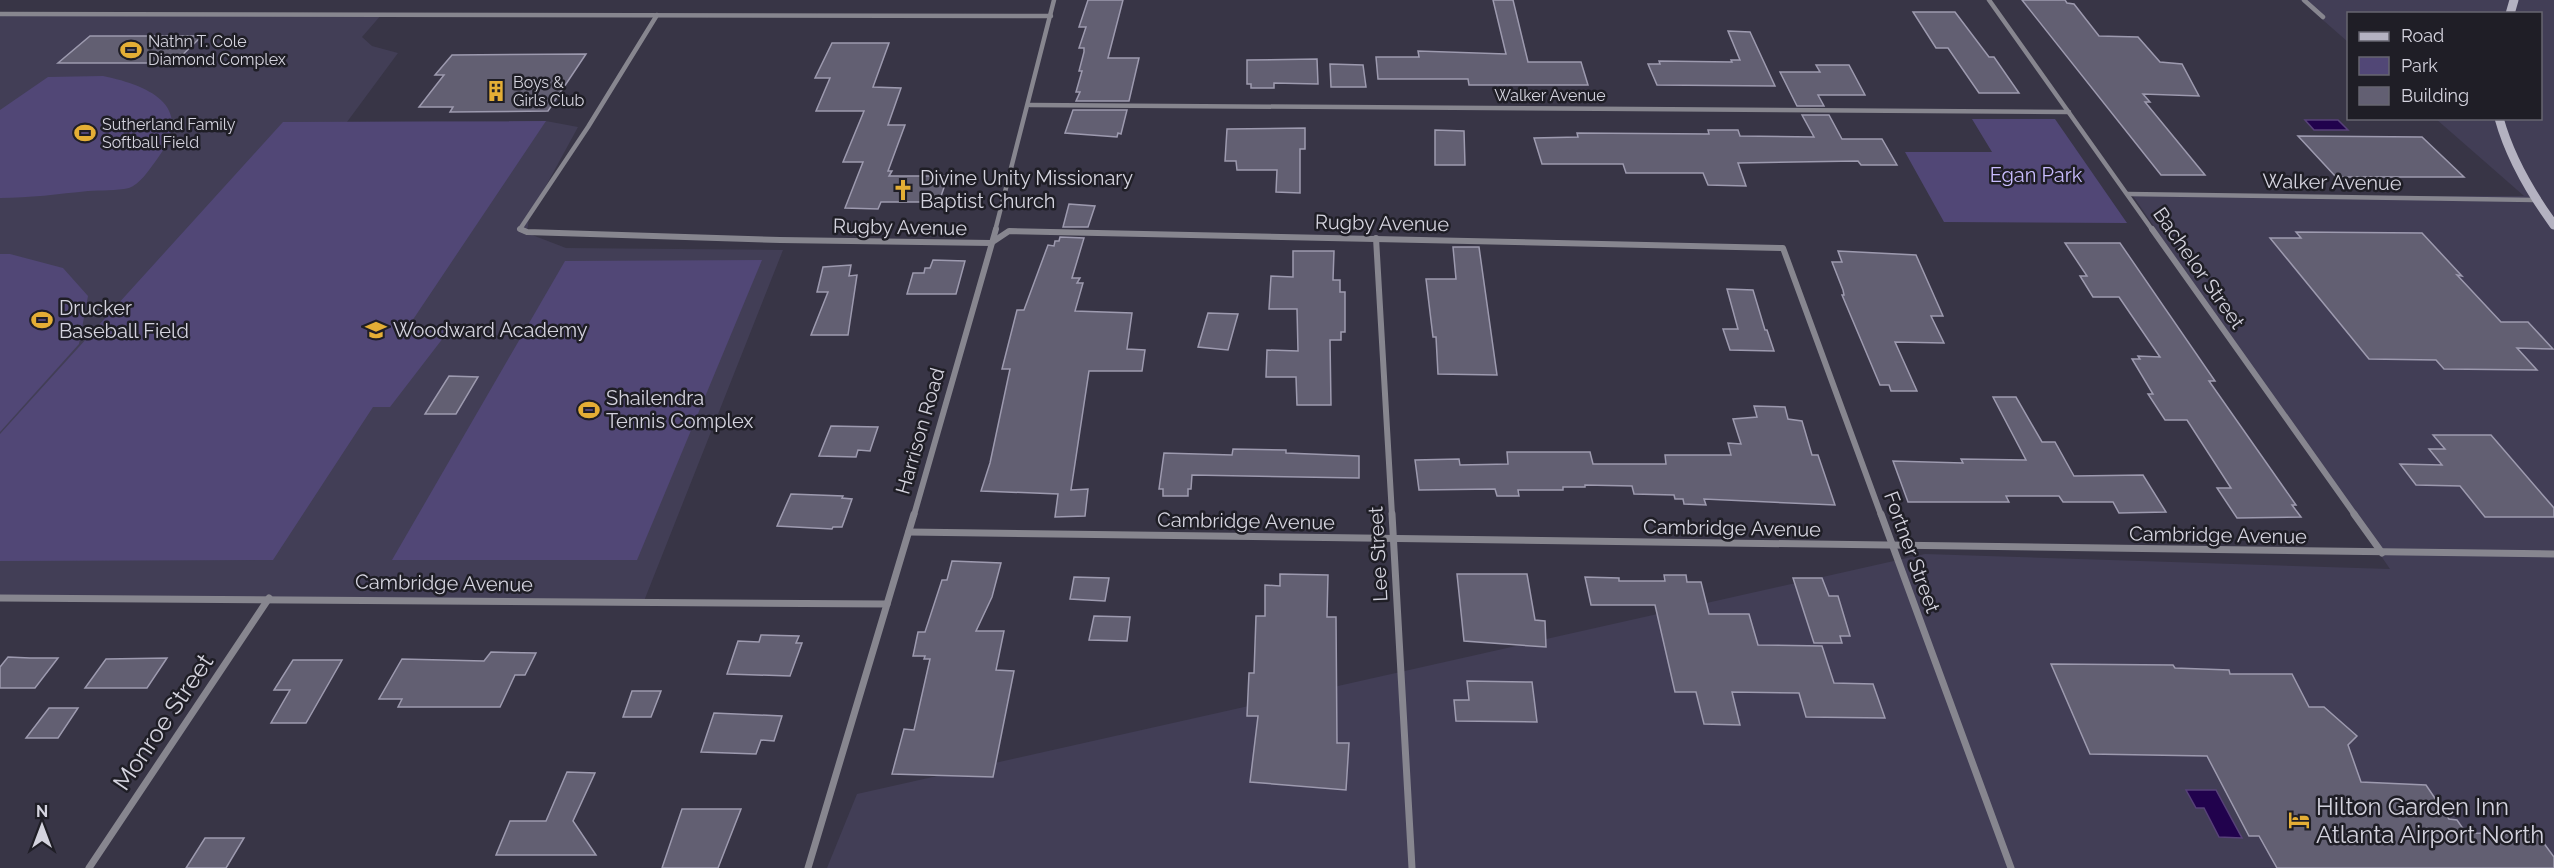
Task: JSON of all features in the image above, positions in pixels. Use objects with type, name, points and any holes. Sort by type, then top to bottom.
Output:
[{"type":"main road","points":[[2499,120],[2505,146],[2535,200],[2554,225]]},
{"type":"street","name":"Harrison Road","points":[[807,868],[909,532],[1030,105],[1054,0]]},
{"type":"street","name":"Bachelor Street","points":[[1989,0],[2382,553]]},
{"type":"street","points":[[2304,0],[2323,17]]},
{"type":"street","points":[[0,14],[1051,15]]},
{"type":"street","name":"Rugby Avenue","points":[[657,15],[588,127],[520,229],[527,232],[768,240],[991,243],[1009,231],[1783,248]]},
{"type":"street","name":"Walker Avenue","points":[[1030,105],[2069,111]]},
{"type":"street","name":"Walker Avenue","points":[[2128,194],[2535,200]]},
{"type":"street","name":"Lee Street","points":[[1376,238],[1412,868]]},
{"type":"street","name":"Fortner Street","points":[[1783,248],[2011,868]]},
{"type":"street","name":"Cambridge Avenue","points":[[909,532],[1892,547],[2554,554]]},
{"type":"street","name":"Cambridge Avenue","points":[[0,597],[887,604]]},
{"type":"street","name":"Monroe Street","points":[[89,868],[269,598]]},
{"type":"shaded area","points":[[2300,0],[2554,0],[2554,868],[827,868],[857,794],[1925,554],[2390,569],[2133,196],[2524,196],[2437,120],[2542,120],[2542,12],[2347,12],[2347,41]]},
{"type":"shaded area","name":"Woodward Academy","points":[[0,14],[382,14],[362,37],[372,46],[398,53],[347,122],[546,121],[578,127],[529,217],[527,233],[566,248],[783,250],[644,601],[0,598]]},
{"type":"shaded area","points":[[2305,120],[2338,120],[2348,130],[2314,130]]},
{"type":"shaded area","points":[[2186,790],[2216,790],[2242,838],[2219,837],[2204,808],[2196,808]]},
{"type":"green space","name":"Sutherland Family Softball Field","points":[[103,76],[121,80],[152,93],[164,102],[170,114],[172,127],[167,143],[144,177],[133,186],[124,189],[0,198],[0,110],[48,77]]},
{"type":"green space","name":"Egan Park","points":[[1972,119],[2055,119],[2127,223],[1944,222],[1905,152],[1992,152]]},
{"type":"green space","points":[[546,121],[406,330],[450,329],[390,407],[373,407],[273,560],[0,561],[0,434],[283,122]]},
{"type":"green space","name":"Drucker Baseball Field","points":[[0,254],[10,254],[63,268],[88,296],[79,344],[0,432]]},
{"type":"green space","name":"Shailendra Tennis Complex","points":[[762,260],[637,560],[392,560],[565,261]]},
{"type":"building","points":[[1088,0],[1123,0],[1108,58],[1139,58],[1129,101],[1076,101],[1080,92],[1076,92],[1084,52],[1084,48],[1079,48],[1086,27],[1079,27]]},
{"type":"building","points":[[1493,0],[1513,0],[1528,62],[1581,62],[1588,85],[1469,85],[1468,79],[1378,79],[1376,57],[1419,57],[1418,51],[1506,54]]},
{"type":"building","points":[[2022,0],[2065,0],[2067,3],[2074,4],[2099,36],[2138,37],[2160,62],[2182,64],[2199,96],[2143,94],[2150,102],[2145,102],[2205,175],[2161,175]]},
{"type":"building","points":[[1913,12],[1955,12],[1989,57],[1994,57],[2019,93],[1979,93],[1948,48],[1936,48]]},
{"type":"building","points":[[1728,31],[1750,32],[1775,86],[1657,85],[1648,64],[1660,64],[1659,61],[1732,62],[1731,60],[1740,60]]},
{"type":"building","name":"Nathn T. Cole Diamond Complex","points":[[90,36],[202,36],[174,63],[58,63]]},
{"type":"building","points":[[832,43],[889,43],[873,87],[901,88],[888,125],[905,125],[888,171],[892,171],[889,176],[948,176],[939,202],[881,202],[878,209],[845,208],[863,162],[843,162],[864,111],[816,111],[830,78],[815,78]]},
{"type":"building","name":"Boys & Girls Club","points":[[586,54],[548,111],[450,112],[453,107],[419,107],[444,75],[435,75],[452,55]]},
{"type":"building","points":[[1317,59],[1318,84],[1274,83],[1274,88],[1251,88],[1251,84],[1247,84],[1247,60]]},
{"type":"building","points":[[1330,64],[1363,65],[1366,87],[1331,87]]},
{"type":"building","points":[[1816,65],[1849,65],[1865,95],[1818,95],[1824,106],[1797,106],[1780,72],[1820,72]]},
{"type":"building","points":[[1073,110],[1127,110],[1121,134],[1118,133],[1117,137],[1065,133]]},
{"type":"building","points":[[1802,115],[1829,115],[1842,139],[1882,139],[1897,165],[1861,165],[1858,161],[1738,163],[1746,186],[1708,185],[1703,173],[1626,173],[1623,164],[1542,164],[1534,138],[1578,137],[1577,133],[1709,134],[1708,130],[1738,130],[1740,136],[1814,137]]},
{"type":"building","points":[[1305,128],[1305,149],[1300,149],[1300,193],[1276,192],[1277,170],[1237,170],[1236,161],[1225,161],[1227,129]]},
{"type":"building","points":[[1435,130],[1464,131],[1465,165],[1435,165]]},
{"type":"building","points":[[2298,136],[2422,137],[2464,177],[2336,177]]},
{"type":"building","points":[[1069,204],[1095,206],[1088,227],[1063,227]]},
{"type":"building","points":[[2296,232],[2422,233],[2501,322],[2528,322],[2553,349],[2517,348],[2537,370],[2444,369],[2436,360],[2369,359],[2270,238],[2301,238]]},
{"type":"building","points":[[1060,237],[1084,238],[1072,278],[1080,278],[1077,283],[1083,283],[1075,311],[1132,313],[1127,349],[1145,350],[1142,371],[1089,371],[1071,490],[1088,489],[1085,516],[1055,517],[1058,494],[981,491],[990,463],[1010,369],[1002,369],[1017,310],[1024,310],[1048,245],[1054,246],[1055,241],[1059,241]]},
{"type":"building","points":[[2065,243],[2120,243],[2215,381],[2209,381],[2296,505],[2292,505],[2301,517],[2237,518],[2217,488],[2231,488],[2187,420],[2165,420],[2148,394],[2153,394],[2132,359],[2140,359],[2138,356],[2160,357],[2119,297],[2093,297],[2080,276],[2087,276]]},
{"type":"building","points":[[1453,247],[1479,247],[1497,375],[1438,374],[1436,337],[1433,337],[1426,279],[1456,279]]},
{"type":"building","points":[[1293,251],[1334,251],[1333,280],[1340,280],[1340,292],[1345,292],[1345,332],[1341,332],[1341,340],[1330,340],[1331,405],[1297,405],[1296,377],[1266,377],[1267,350],[1298,351],[1297,309],[1269,309],[1271,276],[1293,277]]},
{"type":"building","points":[[1838,251],[1916,255],[1943,316],[1931,316],[1944,343],[1895,342],[1917,391],[1891,391],[1889,385],[1880,385],[1842,295],[1844,295],[1843,290],[1832,262],[1842,262]]},
{"type":"building","points":[[933,260],[965,261],[956,294],[907,294],[913,273],[924,273],[925,268],[930,268]]},
{"type":"building","points":[[851,265],[849,276],[857,275],[848,335],[811,335],[828,292],[817,292],[823,267]]},
{"type":"building","points":[[1727,289],[1753,290],[1774,351],[1730,350],[1723,329],[1738,329]]},
{"type":"building","points":[[1208,313],[1238,314],[1228,350],[1198,347]]},
{"type":"building","points":[[449,376],[478,377],[456,414],[425,414]]},
{"type":"building","points":[[1993,397],[2016,397],[2042,442],[2055,442],[2074,476],[2143,475],[2166,512],[2119,513],[2113,502],[2063,502],[2059,496],[2006,496],[2009,502],[1908,502],[1893,461],[1963,463],[1961,459],[2026,460]]},
{"type":"building","points":[[1754,406],[1785,407],[1788,419],[1802,421],[1812,455],[1818,455],[1835,505],[1704,499],[1706,505],[1684,504],[1683,499],[1675,499],[1674,495],[1634,494],[1632,486],[1585,485],[1585,487],[1563,487],[1563,490],[1518,490],[1519,496],[1497,496],[1495,489],[1419,490],[1415,460],[1459,459],[1460,465],[1508,464],[1507,452],[1590,452],[1593,464],[1666,464],[1665,455],[1731,455],[1728,443],[1741,444],[1733,419],[1757,417]]},
{"type":"building","points":[[831,426],[878,427],[870,451],[858,450],[856,457],[819,456]]},
{"type":"building","points":[[2433,435],[2491,435],[2554,508],[2554,517],[2485,517],[2460,486],[2416,485],[2400,464],[2442,465],[2429,449],[2445,449]]},
{"type":"building","points":[[1233,449],[1286,450],[1286,453],[1359,456],[1359,478],[1192,475],[1188,496],[1163,496],[1163,489],[1159,489],[1164,453],[1232,455]]},
{"type":"building","points":[[791,494],[843,496],[842,498],[852,499],[842,527],[832,529],[777,526]]},
{"type":"building","points":[[952,561],[1001,563],[992,597],[976,631],[1004,631],[996,670],[1014,671],[993,777],[892,774],[904,729],[914,730],[930,659],[924,659],[925,656],[913,656],[918,632],[925,632],[942,580],[947,580]]},
{"type":"building","points":[[1280,574],[1328,575],[1327,617],[1336,617],[1337,743],[1349,743],[1346,790],[1250,782],[1258,716],[1247,716],[1249,673],[1254,673],[1256,616],[1265,616],[1265,585],[1280,586]]},
{"type":"building","points":[[1457,574],[1527,574],[1535,620],[1545,621],[1546,647],[1464,641]]},
{"type":"building","points":[[1664,575],[1686,575],[1687,582],[1701,582],[1709,614],[1749,614],[1758,645],[1822,646],[1834,683],[1873,684],[1885,718],[1806,717],[1799,693],[1732,692],[1740,725],[1704,724],[1696,692],[1675,692],[1655,605],[1591,605],[1585,577],[1619,578],[1619,581],[1665,581]]},
{"type":"building","points":[[1074,577],[1109,578],[1105,601],[1070,599]]},
{"type":"building","points":[[1793,578],[1822,578],[1829,596],[1838,596],[1850,636],[1840,636],[1842,643],[1814,643]]},
{"type":"building","points":[[1094,616],[1130,617],[1127,641],[1089,640]]},
{"type":"building","points":[[761,635],[799,636],[796,643],[802,643],[790,676],[727,674],[738,641],[759,642]]},
{"type":"building","points":[[491,652],[536,653],[525,675],[515,675],[500,707],[398,707],[402,699],[379,699],[402,659],[484,661]]},
{"type":"building","points":[[8,657],[58,658],[35,688],[0,688],[0,667]]},
{"type":"building","points":[[167,658],[147,688],[85,688],[106,659]]},
{"type":"building","points":[[293,660],[342,660],[306,723],[271,723],[290,690],[274,690]]},
{"type":"building","points":[[2051,664],[2173,665],[2175,668],[2229,670],[2230,674],[2292,674],[2309,707],[2324,707],[2357,736],[2348,745],[2361,782],[2426,785],[2449,819],[2457,820],[2466,833],[2537,834],[2554,857],[2554,868],[2277,868],[2259,836],[2249,836],[2207,756],[2090,754]]},
{"type":"building","points":[[1467,681],[1532,682],[1537,722],[1456,721],[1454,700],[1469,700]]},
{"type":"building","points":[[632,691],[661,691],[651,717],[623,717]]},
{"type":"building","points":[[49,708],[78,708],[58,738],[26,738]]},
{"type":"building","points":[[714,713],[782,716],[774,741],[761,740],[756,754],[701,752]]},
{"type":"building","points":[[567,772],[595,773],[573,821],[596,855],[496,855],[510,821],[546,821]]},
{"type":"building","points":[[682,809],[741,809],[718,868],[662,868]]},
{"type":"building","points":[[205,838],[244,838],[226,868],[186,868]]},
{"type":"place","name":"Nathn T. Cole Diamond Complex","points":[[131,50]]},
{"type":"place","name":"Boys & Girls Club","points":[[496,91]]},
{"type":"place","name":"Sutherland Family Softball Field","points":[[85,133]]},
{"type":"place","name":"Divine Unity Missionary Baptist Church","points":[[903,190]]},
{"type":"place","name":"Drucker Baseball Field","points":[[42,320]]},
{"type":"place","name":"Woodward Academy","points":[[376,330]]},
{"type":"place","name":"Shailendra Tennis Complex","points":[[589,410]]},
{"type":"place","name":"Hilton Garden Inn Atlanta Airport North","points":[[2299,820]]}]
